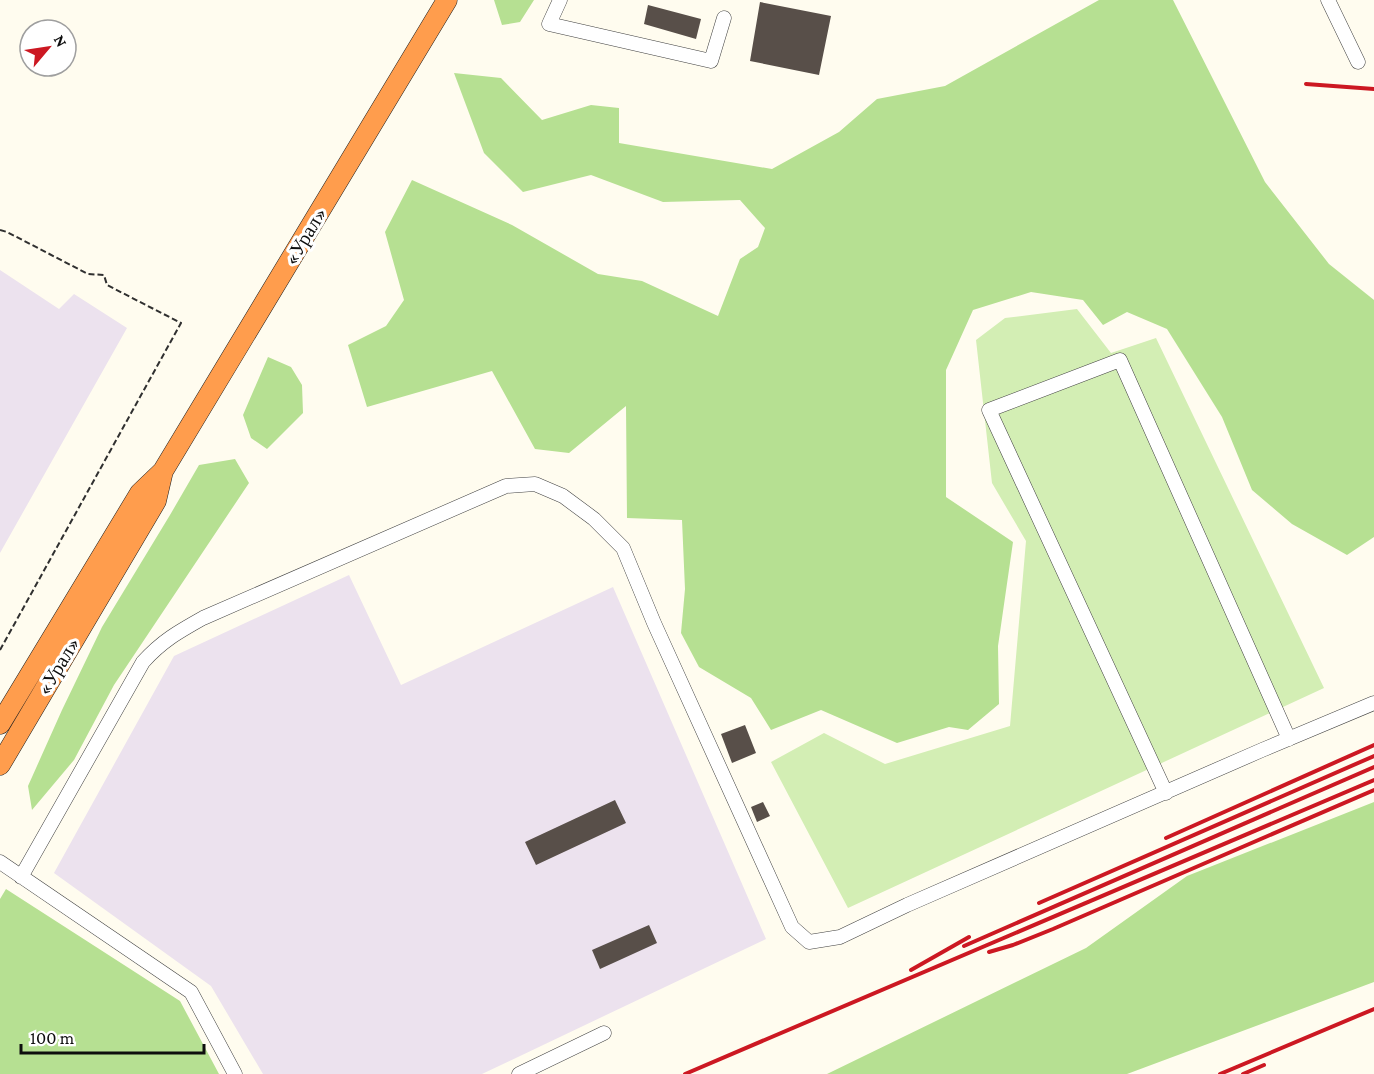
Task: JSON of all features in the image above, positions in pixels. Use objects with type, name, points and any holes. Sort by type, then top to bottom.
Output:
[{"type":"highway","name":"«Урал»","points":[[0,724],[140,493],[163,471],[447,0]]},
{"type":"highway","name":"«Урал»","points":[[0,765],[156,501],[163,471]]},
{"type":"street","points":[[560,0],[549,24],[711,62],[724,18]]},
{"type":"street","points":[[1328,0],[1358,62]]},
{"type":"street","points":[[1166,792],[989,410],[1120,360],[1289,739]]},
{"type":"street","points":[[21,877],[143,662],[170,636],[203,618],[506,486],[535,484],[562,496],[594,519],[623,548],[654,624],[792,927],[809,942],[840,937],[907,905],[1374,703]]},
{"type":"street","points":[[0,862],[191,992],[236,1074]]},
{"type":"street","points":[[519,1074],[604,1033]]},
{"type":"path","points":[[0,230],[88,274],[104,275],[107,285],[181,323],[0,650]]},
{"type":"shaded area","points":[[0,270],[59,309],[74,294],[127,328],[0,553]]},
{"type":"shaded area","points":[[349,575],[401,685],[613,587],[766,939],[482,1074],[263,1074],[211,986],[54,873],[174,656]]},
{"type":"green space","points":[[494,0],[534,0],[520,22],[502,25]]},
{"type":"green space","points":[[1099,0],[1173,0],[1265,182],[1329,264],[1374,300],[1374,537],[1347,555],[1292,524],[1252,490],[1222,417],[1167,329],[1127,312],[1103,325],[1083,300],[1031,292],[973,310],[946,370],[946,497],[1013,542],[998,646],[999,704],[968,730],[949,727],[897,743],[821,710],[771,730],[751,698],[699,667],[681,633],[685,589],[682,520],[627,518],[626,406],[569,453],[535,449],[492,371],[367,407],[348,345],[386,326],[404,300],[385,232],[412,180],[512,225],[598,274],[642,281],[718,316],[740,259],[758,247],[765,228],[740,200],[663,202],[591,175],[523,192],[484,153],[454,73],[501,78],[542,120],[591,105],[619,108],[619,143],[772,169],[839,132],[877,99],[945,86]]},
{"type":"green space","points":[[1077,309],[1111,353],[1156,338],[1324,688],[848,908],[771,762],[824,733],[885,764],[1010,726],[1026,541],[992,483],[976,340],[1005,318]]},
{"type":"green space","points":[[268,357],[291,367],[302,385],[303,413],[267,449],[251,438],[243,415]]},
{"type":"green space","points":[[235,459],[249,483],[114,685],[74,760],[32,810],[28,786],[102,627],[199,465]]},
{"type":"green space","points":[[1374,802],[1374,982],[1127,1074],[827,1074],[1086,948],[1187,876]]},
{"type":"green space","points":[[6,889],[180,1001],[219,1074],[0,1074],[0,899]]},
{"type":"building","points":[[760,2],[831,16],[819,75],[750,61]]},
{"type":"building","points":[[648,5],[701,19],[696,39],[644,24]]},
{"type":"building","points":[[745,725],[756,753],[732,763],[721,734]]},
{"type":"building","points":[[615,800],[626,823],[536,865],[525,842]]},
{"type":"building","points":[[763,802],[770,816],[757,822],[751,807]]},
{"type":"building","points":[[649,925],[657,943],[600,969],[592,950]]},
{"type":"railway","points":[[1306,84],[1374,89]]},
{"type":"railway","points":[[1166,838],[1374,745]]},
{"type":"railway","points":[[1039,903],[1374,756]]},
{"type":"railway","points":[[964,946],[1374,767]]},
{"type":"railway","points":[[685,1074],[1374,780]]},
{"type":"railway","points":[[989,952],[1053,929],[1374,790]]},
{"type":"railway","points":[[911,970],[969,937]]},
{"type":"railway","points":[[1220,1074],[1374,1009]]},
{"type":"railway","points":[[1243,1074],[1264,1065]]}]
